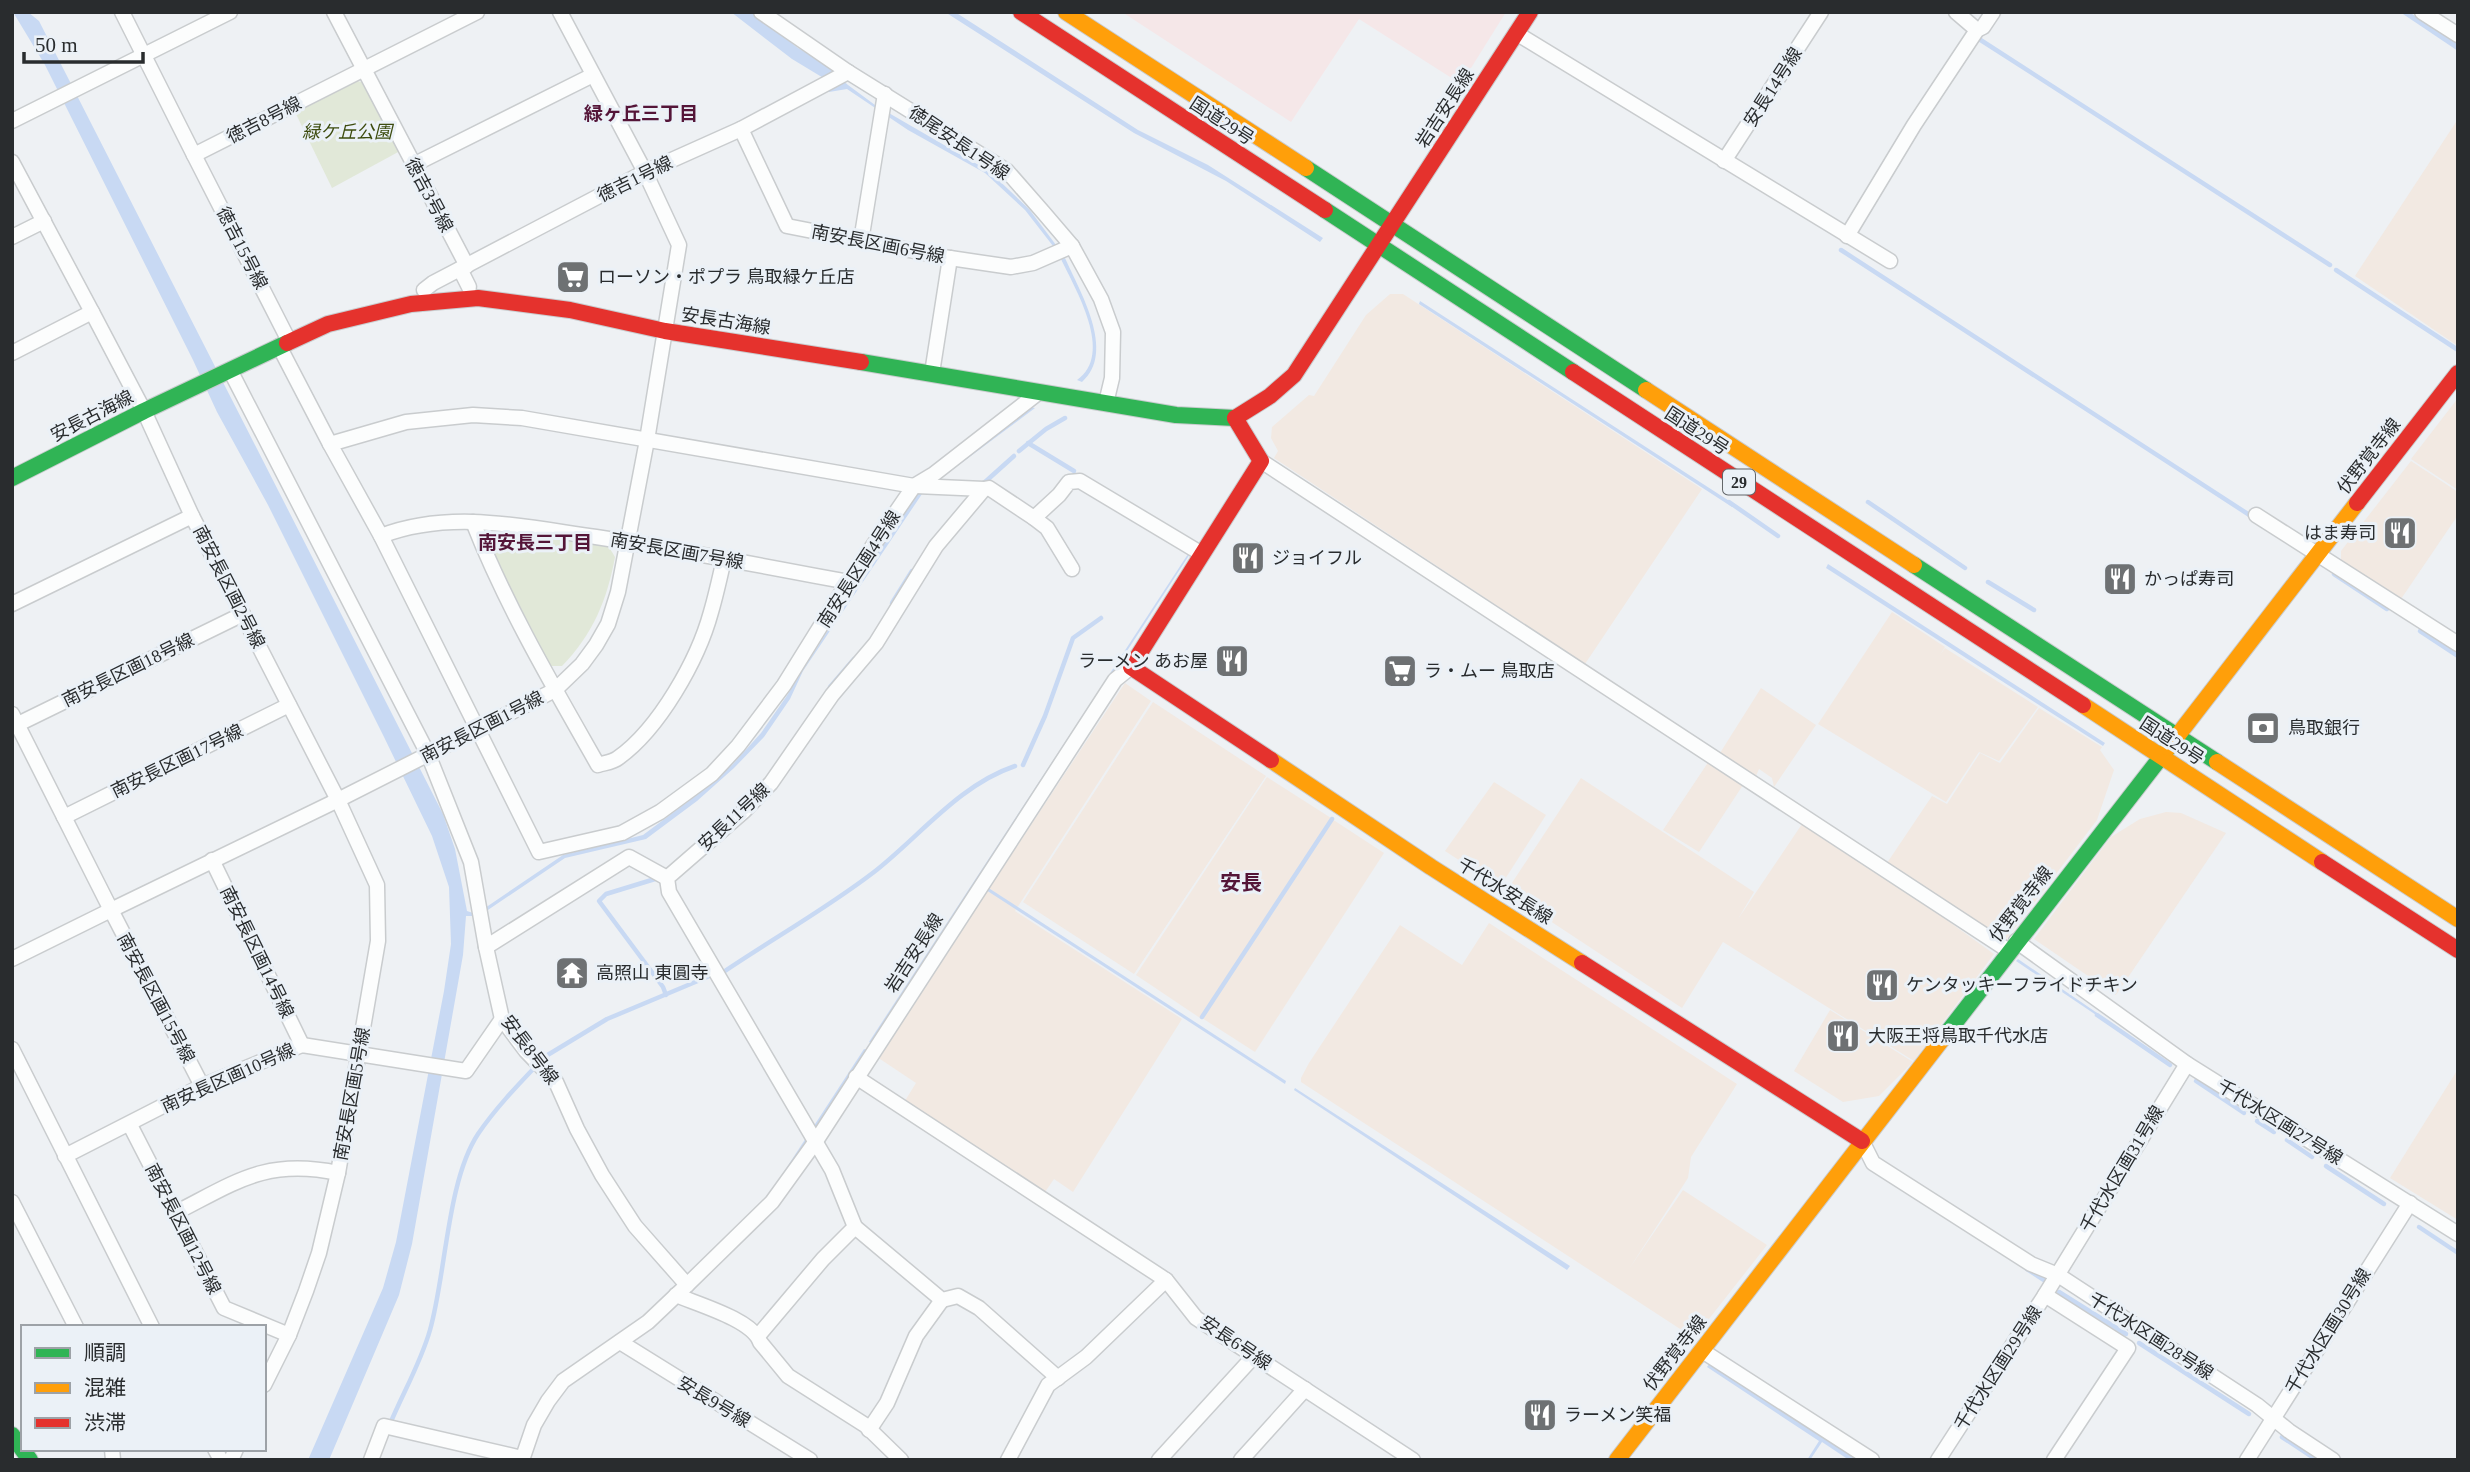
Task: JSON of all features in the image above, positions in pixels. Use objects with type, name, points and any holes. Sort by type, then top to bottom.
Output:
[{"type":"main road","name":"国道29号","points":[[1066,12],[2458,919]]},
{"type":"main road","name":"岩吉安長線","points":[[1235,418],[1270,396],[1294,375],[1530,12]]},
{"type":"main road","name":"国道29号","points":[[1022,13],[2458,950]]},
{"type":"main road","name":"安長古海線","points":[[12,478],[144,411],[328,324],[411,304],[478,298],[570,310],[665,331],[1176,415],[1235,418]]},
{"type":"main road","name":"伏野覚寺線","points":[[1621,1458],[1862,1141],[2458,373]]},
{"type":"main road","points":[[1235,418],[1261,461]]},
{"type":"main road","name":"岩吉安長線","points":[[1131,667],[1261,461]]},
{"type":"main road","name":"千代水安長線","points":[[1131,667],[1431,867],[1862,1141]]},
{"type":"street","points":[[122,12],[194,155]]},
{"type":"street","points":[[12,121],[230,12]]},
{"type":"street","name":"徳吉3号線","points":[[334,12],[463,267],[468,287]]},
{"type":"street","name":"徳吉8号線","points":[[194,155],[477,12]]},
{"type":"street","name":"南安長区画1号線","points":[[12,959],[338,800],[555,690],[582,664],[608,624],[618,592],[647,440],[679,245],[645,172],[560,12]]},
{"type":"street","name":"徳尾安長1号線","points":[[761,12],[848,72],[1007,171],[1072,246],[1101,299],[1113,332],[1112,378],[1107,403]]},
{"type":"street","name":"安長14号線","points":[[1724,161],[1821,12]]},
{"type":"street","points":[[1956,12],[1977,30]]},
{"type":"street","points":[[1847,236],[1914,125],[1977,30],[1983,27],[1993,12]]},
{"type":"street","points":[[2422,12],[2458,35]]},
{"type":"street","points":[[1516,33],[1890,261]]},
{"type":"street","name":"徳吉1号線","points":[[425,290],[463,267],[645,172],[741,129],[848,72]]},
{"type":"street","points":[[413,165],[593,75]]},
{"type":"street","points":[[861,240],[885,94]]},
{"type":"street","name":"南安長区画6号線","points":[[741,129],[788,226],[950,258],[1011,267],[1033,263],[1072,246]]},
{"type":"street","name":"徳吉15号線","points":[[194,155],[330,444]]},
{"type":"street","points":[[12,162],[144,411],[192,516]]},
{"type":"street","points":[[12,237],[44,221]]},
{"type":"street","points":[[932,373],[950,258]]},
{"type":"street","points":[[12,353],[92,312]]},
{"type":"street","name":"安長8号線","points":[[226,372],[428,754],[471,862],[502,1019],[526,1051],[556,1082],[602,1175],[635,1226],[687,1285]]},
{"type":"street","points":[[914,486],[934,474],[1038,393]]},
{"type":"street","name":"南安長区画4号線","points":[[473,415],[522,418],[914,486],[848,582],[784,685],[738,746],[712,774],[660,812],[622,833],[540,852],[381,536],[330,444],[406,422],[473,415]]},
{"type":"street","name":"千代水区画27号線","points":[[1261,461],[2106,1004],[2187,1064],[2458,1234]]},
{"type":"street","points":[[1034,518],[1069,482],[1080,481],[1202,554]]},
{"type":"street","points":[[914,486],[989,488],[1047,528],[1072,569]]},
{"type":"street","name":"安長11号線","points":[[667,878],[744,811],[771,783],[832,695],[876,643],[936,547],[984,489]]},
{"type":"street","points":[[2256,515],[2458,644]]},
{"type":"street","name":"南安長区画2号線","points":[[12,604],[192,516],[338,800]]},
{"type":"street","name":"南安長区画7号線","points":[[381,536],[435,523],[489,521],[626,542],[848,582]]},
{"type":"street","points":[[473,522],[485,553],[555,690],[598,765],[617,759],[648,729],[690,667],[711,614],[724,559]]},
{"type":"street","name":"南安長区画18号線","points":[[14,722],[243,614]]},
{"type":"street","name":"岩吉安長線","points":[[522,1459],[534,1425],[556,1389],[572,1374],[648,1322],[772,1202],[816,1141],[1115,680],[1131,667]]},
{"type":"street","name":"南安長区画17号線","points":[[64,817],[289,705]]},
{"type":"street","points":[[14,722],[111,911]]},
{"type":"street","name":"南安長区画5号線","points":[[266,1381],[289,1335],[319,1253],[338,1173],[378,941],[377,885],[338,800]]},
{"type":"street","points":[[622,833],[628,857],[667,878],[669,892],[832,1170],[855,1227],[942,1300]]},
{"type":"street","points":[[486,947],[628,857]]},
{"type":"street","name":"南安長区画14号線","points":[[212,860],[302,1045]]},
{"type":"street","name":"南安長区画15号線","points":[[111,911],[202,1086]]},
{"type":"street","name":"南安長区画10号線","points":[[65,1156],[202,1086],[302,1045],[466,1071],[502,1019]]},
{"type":"street","points":[[12,1049],[151,1325]]},
{"type":"street","name":"千代水区画31号線","points":[[2045,1295],[2187,1064]]},
{"type":"street","name":"安長6号線","points":[[856,1077],[1166,1280],[1196,1318],[1413,1460]]},
{"type":"street","name":"南安長区画12号線","points":[[130,1125],[224,1308],[265,1325]]},
{"type":"street","name":"千代水区画28号線","points":[[1862,1141],[1873,1163],[2031,1264],[2058,1275],[2333,1460]]},
{"type":"street","points":[[175,1213],[249,1176],[283,1168],[303,1167],[338,1173]]},
{"type":"street","points":[[12,1202],[75,1325]]},
{"type":"street","name":"千代水区画30号線","points":[[2247,1460],[2410,1203]]},
{"type":"street","points":[[758,1336],[823,1259],[855,1227]]},
{"type":"street","points":[[1008,1460],[1048,1385],[1113,1332],[1166,1280]]},
{"type":"street","points":[[676,1295],[734,1318],[758,1336],[788,1376],[869,1430],[901,1460]]},
{"type":"street","name":"千代水区画29号線","points":[[1938,1460],[2045,1295],[2128,1348]]},
{"type":"street","points":[[869,1430],[887,1404],[916,1336],[942,1300],[958,1296],[979,1308],[1058,1378]]},
{"type":"street","name":"南安長区画12号線","points":[[266,1325],[289,1335]]},
{"type":"street","points":[[2054,1460],[2140,1329]]},
{"type":"street","name":"安長9号線","points":[[620,1342],[810,1460]]},
{"type":"street","points":[[1701,1350],[1872,1460]]},
{"type":"street","points":[[1159,1460],[1255,1355]]},
{"type":"street","points":[[1241,1460],[1305,1389]]},
{"type":"street","points":[[371,1460],[384,1426],[522,1459]]},
{"type":"shaded area","points":[[1122,12],[1506,12],[1461,84],[1359,19],[1291,122]]},
{"type":"shaded area","points":[[2458,119],[2458,346],[2355,276]]},
{"type":"shaded area","points":[[1390,294],[1403,294],[1702,489],[1585,664],[1274,458],[1278,451],[1271,438],[1272,427],[1309,395],[1314,396],[1366,315]]},
{"type":"shaded area","points":[[2458,398],[2458,490],[2411,459]]},
{"type":"shaded area","name":"はま寿司","points":[[2411,461],[2458,492],[2458,515],[2401,599],[2341,560],[2341,551]]},
{"type":"shaded area","points":[[1892,612],[1945,647],[1940,655],[1945,648],[2038,707],[1999,761],[1979,752],[1946,802],[1818,724]]},
{"type":"shaded area","points":[[1125,683],[1151,701],[1015,911],[1182,1019],[1073,1192],[1054,1179],[1043,1195],[903,1104],[916,1083],[877,1057]]},
{"type":"shaded area","points":[[1761,688],[1816,725],[1774,787],[1772,778],[1759,769],[1756,776],[1720,753]]},
{"type":"shaded area","points":[[1153,702],[1266,776],[1134,974],[1023,902]]},
{"type":"shaded area","points":[[2039,708],[2102,747],[2100,750],[2114,770],[2097,820],[2005,941],[1887,863],[1932,796],[1947,804],[1980,753],[2000,763]]},
{"type":"shaded area","points":[[1709,761],[1743,785],[1699,852],[1663,830]]},
{"type":"shaded area","points":[[1267,777],[1331,818],[1200,1018],[1136,975]]},
{"type":"shaded area","points":[[1581,778],[1754,892],[1738,919],[1802,824],[1923,903],[1994,954],[1914,1061],[1723,942],[1682,1008],[1506,892]]},
{"type":"shaded area","points":[[1494,782],[1546,815],[1500,887],[1445,851]]},
{"type":"shaded area","points":[[2166,812],[2181,813],[2226,833],[2116,995],[2034,939],[2111,837],[2140,819]]},
{"type":"shaded area","points":[[1332,819],[1384,853],[1255,1052],[1202,1018]]},
{"type":"shaded area","points":[[1489,923],[1737,1084],[1691,1157],[1688,1178],[1629,1269],[1683,1190],[1767,1245],[1694,1338],[1301,1082],[1309,1063],[1400,925],[1462,965]]},
{"type":"shaded area","name":"大阪王将鳥取千代水店","points":[[1830,1010],[1913,1062],[1879,1096],[1843,1102],[1794,1071]]},
{"type":"shaded area","points":[[2458,1069],[2458,1220],[2390,1178]]},
{"type":"green space","name":"緑ケ丘公園","points":[[357,81],[366,83],[400,151],[332,188],[295,112]]},
{"type":"green space","points":[[486,527],[609,547],[615,557],[608,588],[597,616],[582,642],[562,666],[550,666],[483,533]]},
{"type":"water","points":[[13,12],[28,12],[39,21],[443,814],[455,849],[467,911],[473,913],[473,916],[466,916],[463,955],[412,1244],[399,1295],[329,1460],[308,1460],[383,1288],[396,1242],[444,991],[451,944],[449,887],[432,836],[384,737],[268,505],[217,412],[45,65]]},
{"type":"water","points":[[731,12],[752,12],[798,48],[822,62],[875,105],[989,171],[1029,209],[1056,245],[1053,246],[1025,210],[985,173],[908,130],[847,89],[829,92],[828,89],[835,85],[792,59]]},
{"type":"water","points":[[945,12],[955,12],[1138,130],[1208,165],[1323,238],[1320,242],[1226,181],[1134,133]]},
{"type":"water","points":[[2400,12],[2409,12],[2458,44],[2458,51]]},
{"type":"water","points":[[1065,258],[1086,303],[1096,338],[1092,369],[1082,382],[1077,380],[1088,369],[1092,338],[1089,321],[1061,259]]},
{"type":"water","points":[[1420,301],[1734,504],[1732,507],[1419,304]]},
{"type":"water","points":[[1030,407],[1035,408],[924,491],[803,671],[790,699],[764,737],[734,768],[697,801],[646,839],[565,858],[482,914],[482,910],[563,855],[643,835],[732,765],[761,733],[786,697],[891,530],[920,490]]},
{"type":"water","points":[[1188,554],[893,1011],[871,1043],[869,1042]]},
{"type":"water","points":[[1828,564],[2105,743],[2103,746],[1826,568]]},
{"type":"water","points":[[987,887],[1286,1081],[1285,1084],[986,890]]},
{"type":"water","points":[[2018,959],[2103,1017],[2102,1019],[2016,961]]},
{"type":"water","points":[[864,1049],[867,1050],[776,1188],[774,1187]]},
{"type":"water","points":[[1295,1088],[1570,1266],[1567,1270],[1294,1090]]},
{"type":"water","points":[[1711,1361],[1860,1460],[1849,1460],[1822,1442],[1810,1460],[1807,1460],[1819,1441],[1707,1367]]},
{"type":"waterway","points":[[1979,39],[2330,265]]},
{"type":"waterway","points":[[1841,250],[2251,516]]},
{"type":"waterway","points":[[2336,270],[2458,350]]},
{"type":"waterway","points":[[1019,451],[1046,429],[1065,418]]},
{"type":"waterway","points":[[1028,443],[1074,471]]},
{"type":"waterway","points":[[985,482],[1014,456]]},
{"type":"waterway","points":[[1729,502],[1778,536]]},
{"type":"waterway","points":[[1868,502],[1965,568]]},
{"type":"waterway","points":[[892,603],[912,571]]},
{"type":"waterway","points":[[2334,574],[2387,609]]},
{"type":"waterway","points":[[1988,582],[2034,610]]},
{"type":"waterway","points":[[1023,765],[1045,716],[1073,638],[1101,618]]},
{"type":"waterway","points":[[2420,631],[2458,656]]},
{"type":"waterway","points":[[830,687],[854,659]]},
{"type":"waterway","points":[[722,973],[856,886],[958,798],[1015,766]]},
{"type":"waterway","points":[[1202,1017],[1332,819]]},
{"type":"waterway","points":[[655,879],[606,894],[599,901],[663,987],[666,995]]},
{"type":"waterway","points":[[541,1059],[607,1019],[712,975]]},
{"type":"waterway","points":[[2097,1015],[2170,1065]]},
{"type":"waterway","points":[[390,1424],[417,1366],[430,1330],[453,1202],[468,1154],[491,1116],[537,1065]]},
{"type":"waterway","points":[[2196,1081],[2244,1113]]},
{"type":"waterway","points":[[2257,1121],[2274,1132]]},
{"type":"waterway","points":[[2287,1140],[2312,1157]]},
{"type":"waterway","points":[[2326,1166],[2384,1204]]},
{"type":"waterway","points":[[2419,1227],[2458,1253]]},
{"type":"waterway","points":[[2027,1269],[2047,1282]]},
{"type":"waterway","points":[[2059,1292],[2126,1334]]},
{"type":"waterway","points":[[2139,1343],[2249,1414]]},
{"type":"waterway","points":[[2282,1437],[2317,1460]]},
{"type":"traffic: fast","points":[[1306,168],[1646,390]]},
{"type":"traffic: fast","points":[[1325,210],[1573,372]]},
{"type":"traffic: fast","points":[[12,478],[287,343]]},
{"type":"traffic: fast","points":[[861,362],[1176,415],[1235,418]]},
{"type":"traffic: fast","points":[[1914,565],[2217,762]]},
{"type":"traffic: fast","points":[[1947,1033],[2168,748]]},
{"type":"traffic: fast","points":[[12,1435],[21,1448]]},
{"type":"traffic: fast","points":[[24,1451],[30,1460]]},
{"type":"traffic: slow","points":[[1066,12],[1306,168]]},
{"type":"traffic: slow","points":[[1646,390],[1914,565]]},
{"type":"traffic: slow","points":[[2168,748],[2357,503]]},
{"type":"traffic: slow","points":[[2083,705],[2322,862]]},
{"type":"traffic: slow","points":[[1271,760],[1431,867],[1582,963]]},
{"type":"traffic: slow","points":[[2217,762],[2458,919]]},
{"type":"traffic: slow","points":[[1617,1460],[1947,1033]]},
{"type":"traffic: jam","points":[[1021,12],[1325,210]]},
{"type":"traffic: jam","points":[[1235,418],[1270,396],[1294,375],[1530,12]]},
{"type":"traffic: jam","points":[[287,343],[328,324],[411,304],[478,298],[570,310],[665,331],[861,362]]},
{"type":"traffic: jam","points":[[1573,372],[2083,705]]},
{"type":"traffic: jam","points":[[2357,503],[2458,373]]},
{"type":"traffic: jam","points":[[1235,418],[1261,461],[1131,667],[1271,760]]},
{"type":"traffic: jam","points":[[2322,862],[2458,950]]},
{"type":"traffic: jam","points":[[1582,963],[1862,1141]]},
{"type":"place","name":"ローソン・ポプラ 鳥取緑ケ丘店","points":[[573,277]]},
{"type":"place","name":"はま寿司","points":[[2400,533]]},
{"type":"place","name":"ジョイフル","points":[[1248,558]]},
{"type":"place","name":"かっぱ寿司","points":[[2120,579]]},
{"type":"place","name":"ラーメン あお屋","points":[[1232,661]]},
{"type":"place","name":"ラ・ムー 鳥取店","points":[[1400,671]]},
{"type":"place","name":"鳥取銀行","points":[[2263,728]]},
{"type":"place","name":"高照山 東圓寺","points":[[572,973]]},
{"type":"place","name":"ケンタッキーフライドチキン","points":[[1882,985]]},
{"type":"place","name":"大阪王将鳥取千代水店","points":[[1843,1036]]},
{"type":"place","name":"ラーメン笑福","points":[[1540,1415]]},
{"type":"district","name":"緑ヶ丘三丁目","points":[[641,113]]},
{"type":"district","name":"南安長三丁目","points":[[535,542]]},
{"type":"district","name":"安長","points":[[1241,883]]}]
